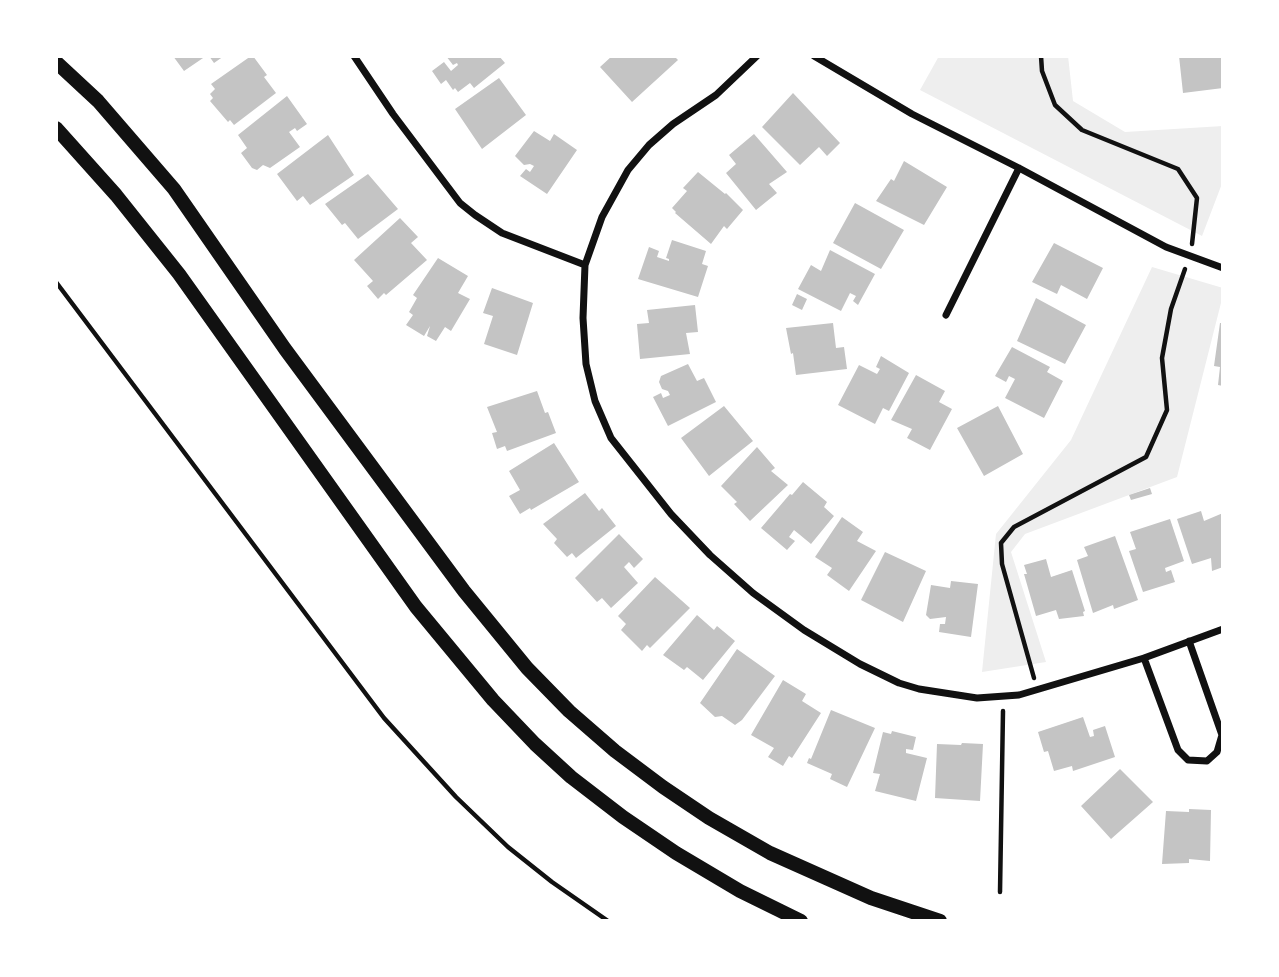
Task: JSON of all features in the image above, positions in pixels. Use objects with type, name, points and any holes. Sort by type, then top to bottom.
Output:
[{"type":"main road","points":[[56,62],[98,101],[174,189],[285,349],[464,591],[527,668],[569,710],[615,751],[663,787],[709,818],[770,853],[870,898],[940,921]]},
{"type":"main road","points":[[56,128],[116,195],[179,274],[416,607],[493,700],[534,744],[623,817],[676,853],[801,921]]},
{"type":"street","points":[[354,56],[393,114],[460,203],[502,233],[584,265]]},
{"type":"street","points":[[757,56],[716,95],[673,124],[649,145],[628,170],[602,217],[584,265],[586,364],[595,401],[611,438],[671,514],[710,555],[753,593],[804,630],[860,664],[899,683],[952,696],[977,698],[1037,691],[1144,658],[1223,629]]},
{"type":"street","points":[[814,56],[912,114],[1019,167],[1166,247],[1223,268]]},
{"type":"street","points":[[946,315],[1019,167]]},
{"type":"street","points":[[1144,658],[1178,750],[1188,760],[1207,761],[1217,752],[1222,735],[1189,641]]},
{"type":"path","points":[[1037,691],[1002,564],[1001,543],[1014,527],[1146,457],[1167,410],[1162,358],[1171,309],[1189,257],[1197,198],[1178,169],[1082,130],[1055,105],[1042,71],[1041,56]]},
{"type":"path","points":[[56,282],[367,697],[391,725],[456,797],[509,847],[552,882],[608,921]]},
{"type":"path","points":[[1000,892],[1003,696]]},
{"type":"shaded area","points":[[939,56],[1068,56],[1073,101],[1125,132],[1223,126],[1223,181],[1202,236],[920,90]]},
{"type":"shaded area","points":[[1152,267],[1223,288],[1177,477],[1025,534],[1011,552],[1046,662],[982,672],[996,534],[1071,440]]},
{"type":"building","points":[[173,56],[206,56],[184,71]]},
{"type":"building","points":[[209,56],[224,56],[214,63]]},
{"type":"building","points":[[251,56],[267,75],[264,77],[276,93],[234,125],[230,120],[228,122],[210,101],[213,98],[210,94],[215,89],[211,84]]},
{"type":"building","points":[[446,56],[499,56],[505,63],[474,88],[470,83],[458,92],[455,88],[453,90],[446,80],[441,84],[432,71],[444,62],[451,71],[458,65],[453,65]]},
{"type":"building","points":[[612,56],[674,56],[678,60],[632,102],[600,67]]},
{"type":"building","points":[[1179,56],[1223,56],[1223,88],[1183,93]]},
{"type":"building","points":[[499,78],[526,115],[482,149],[455,109]]},
{"type":"building","points":[[793,93],[840,143],[827,156],[819,147],[800,165],[762,127]]},
{"type":"building","points":[[287,96],[307,124],[297,131],[295,128],[289,132],[300,147],[270,168],[263,165],[257,170],[252,168],[241,153],[247,148],[238,135]]},
{"type":"building","points":[[534,131],[550,141],[554,134],[577,150],[547,194],[520,176],[526,169],[530,172],[534,166],[524,165],[515,156]]},
{"type":"building","points":[[754,134],[787,172],[769,184],[777,193],[756,210],[726,173],[736,164],[729,155]]},
{"type":"building","points":[[328,135],[354,175],[310,205],[303,196],[297,201],[277,174]]},
{"type":"building","points":[[904,161],[947,187],[924,225],[876,201],[891,179],[894,181]]},
{"type":"building","points":[[698,172],[743,210],[727,229],[724,226],[711,244],[672,208],[687,191],[683,188]]},
{"type":"building","points":[[368,174],[398,209],[358,239],[325,204]]},
{"type":"building","points":[[855,203],[904,230],[881,269],[833,243]]},
{"type":"building","points":[[400,218],[418,237],[411,243],[427,260],[378,299],[367,286],[373,281],[354,260]]},
{"type":"building","points":[[672,240],[706,251],[702,264],[708,266],[698,297],[638,279],[649,247],[659,251],[657,257],[669,261],[666,258]]},
{"type":"building","points":[[1054,243],[1103,268],[1087,299],[1061,285],[1057,294],[1032,282]]},
{"type":"building","points":[[830,250],[875,274],[858,305],[853,301],[856,296],[850,293],[841,311],[798,289],[811,265],[821,271]]},
{"type":"building","points":[[438,258],[468,276],[458,293],[470,299],[451,331],[445,327],[436,341],[427,336],[430,326],[424,336],[406,325],[413,315],[409,312],[417,298],[413,295]]},
{"type":"building","points":[[492,288],[533,303],[517,355],[484,344],[493,316],[483,313]]},
{"type":"building","points":[[797,294],[807,299],[802,310],[792,305]]},
{"type":"building","points":[[1036,298],[1086,325],[1065,364],[1017,341]]},
{"type":"building","points":[[695,305],[698,332],[686,333],[690,354],[640,359],[637,324],[649,323],[647,310]]},
{"type":"building","points":[[833,323],[836,348],[844,347],[847,369],[796,375],[786,328]]},
{"type":"building","points":[[1220,323],[1223,323],[1223,386],[1218,385],[1220,367],[1214,366]]},
{"type":"building","points":[[1012,347],[1050,367],[1047,372],[1063,381],[1044,418],[1005,398],[1015,379],[1009,376],[1006,382],[995,376]]},
{"type":"building","points":[[881,356],[909,373],[889,411],[883,408],[875,424],[838,405],[859,365],[877,374],[880,369],[876,367]]},
{"type":"building","points":[[688,364],[697,381],[704,378],[716,402],[668,426],[653,397],[661,393],[663,398],[670,395],[662,389],[659,382],[661,376]]},
{"type":"building","points":[[916,375],[945,391],[939,402],[952,409],[930,450],[907,438],[912,429],[891,420]]},
{"type":"building","points":[[537,391],[556,433],[507,451],[505,446],[497,449],[492,433],[497,432],[487,407]]},
{"type":"building","points":[[724,406],[753,441],[709,476],[681,438]]},
{"type":"building","points":[[998,406],[1023,454],[984,476],[957,428]]},
{"type":"building","points":[[554,443],[579,482],[520,514],[509,496],[520,490],[509,471]]},
{"type":"building","points":[[757,447],[775,468],[771,471],[788,485],[750,521],[734,504],[737,502],[721,486]]},
{"type":"building","points":[[803,482],[827,502],[824,507],[834,516],[811,544],[794,530],[789,537],[795,541],[787,550],[761,528]]},
{"type":"building","points":[[1150,488],[1152,494],[1131,500],[1129,495]]},
{"type":"building","points":[[585,493],[599,511],[602,508],[616,526],[576,558],[572,553],[567,557],[554,543],[557,539],[543,524]]},
{"type":"building","points":[[1201,511],[1204,521],[1223,513],[1223,567],[1212,571],[1211,558],[1192,564],[1177,519]]},
{"type":"building","points":[[842,517],[863,532],[857,541],[876,551],[849,591],[827,575],[832,568],[815,557]]},
{"type":"building","points":[[1170,519],[1184,561],[1165,568],[1166,572],[1171,570],[1175,582],[1143,592],[1129,551],[1136,549],[1130,532]]},
{"type":"building","points":[[619,534],[643,559],[634,568],[629,562],[624,567],[638,583],[611,608],[602,598],[597,602],[575,578]]},
{"type":"building","points":[[1115,536],[1138,600],[1114,609],[1113,605],[1093,613],[1077,560],[1088,556],[1084,547]]},
{"type":"building","points":[[885,552],[926,571],[903,622],[861,600]]},
{"type":"building","points":[[1046,559],[1051,577],[1072,570],[1085,611],[1084,616],[1059,619],[1056,610],[1036,616],[1024,565]]},
{"type":"building","points":[[655,577],[690,608],[650,648],[647,645],[642,651],[621,630],[626,624],[618,616]]},
{"type":"building","points":[[951,581],[978,584],[971,637],[939,632],[940,624],[945,624],[946,617],[930,619],[926,615],[931,585],[950,588]]},
{"type":"building","points":[[697,615],[714,630],[717,626],[735,641],[703,680],[687,667],[684,670],[663,655]]},
{"type":"building","points":[[737,649],[775,676],[742,720],[735,725],[722,716],[715,717],[700,703]]},
{"type":"building","points":[[783,680],[806,694],[802,701],[821,713],[792,758],[789,756],[783,766],[768,757],[774,748],[751,735]]},
{"type":"building","points":[[831,710],[875,728],[847,787],[830,779],[832,774],[807,763]]},
{"type":"building","points":[[1083,717],[1090,737],[1094,736],[1093,730],[1105,726],[1115,757],[1073,771],[1072,766],[1054,771],[1038,732]]},
{"type":"building","points":[[892,731],[916,737],[913,750],[906,749],[906,753],[927,758],[916,801],[875,791],[880,774],[873,773],[883,732],[891,734]]},
{"type":"building","points":[[937,744],[983,744],[980,801],[935,798]]},
{"type":"building","points":[[1120,769],[1153,802],[1111,839],[1081,806]]},
{"type":"building","points":[[1189,809],[1211,810],[1210,861],[1189,859],[1189,863],[1162,864],[1166,811],[1189,812]]}]
